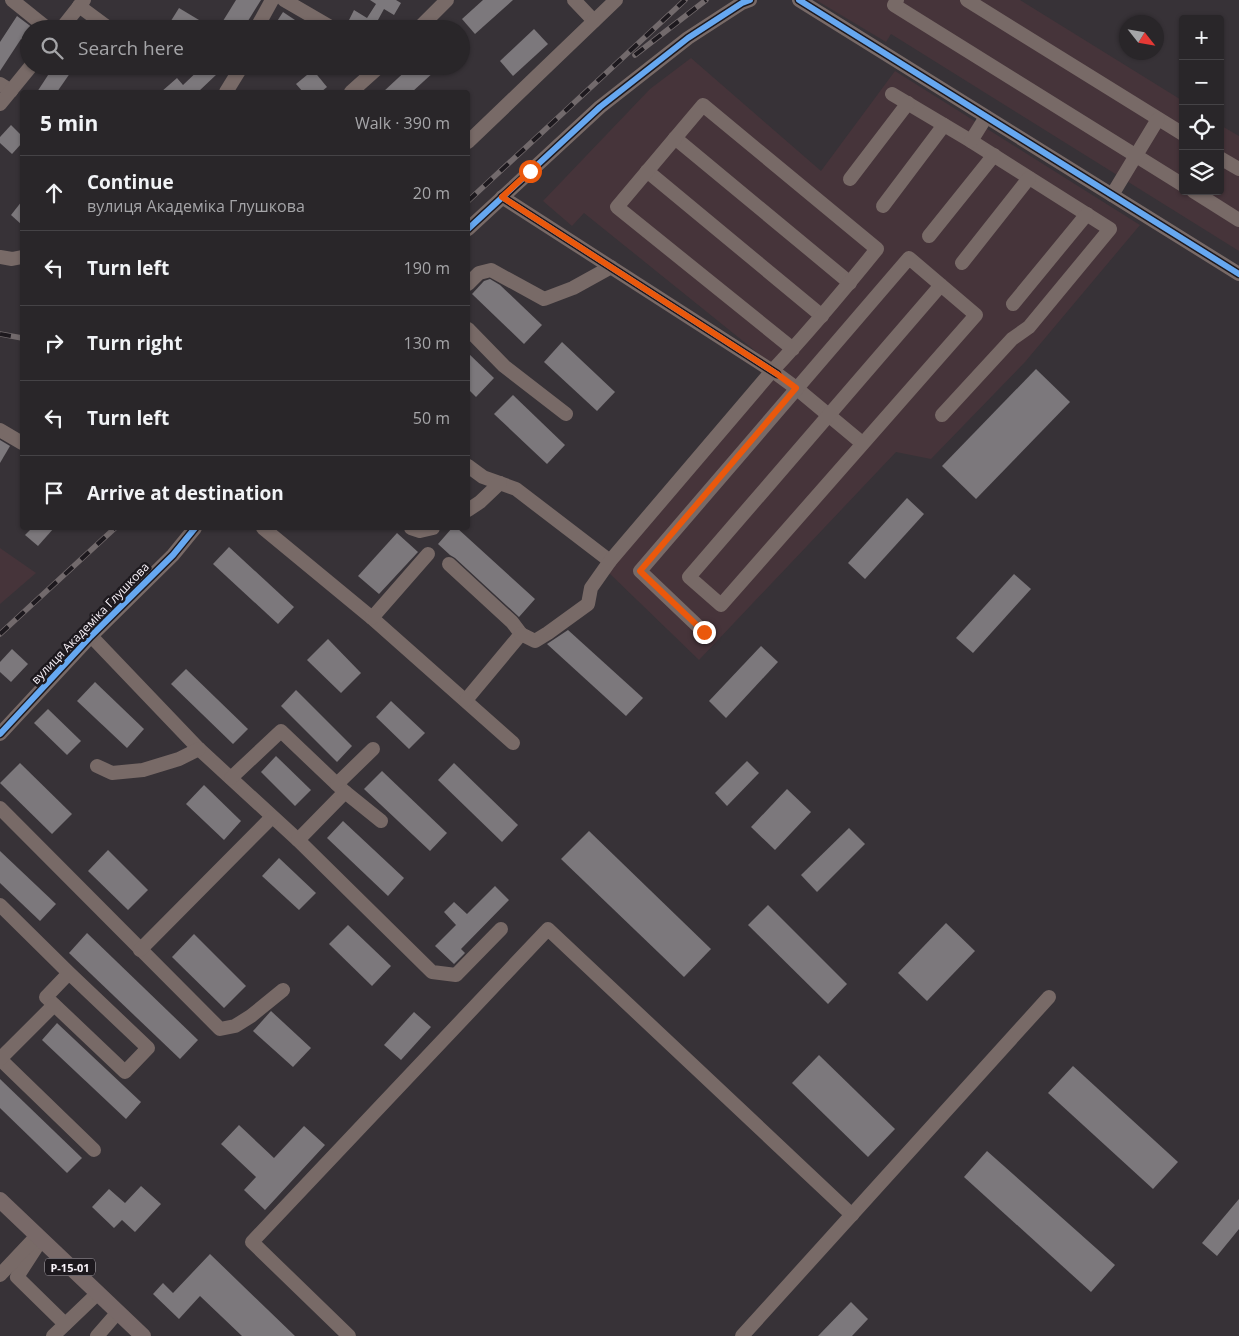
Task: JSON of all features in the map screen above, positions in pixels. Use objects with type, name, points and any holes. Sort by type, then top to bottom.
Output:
[{"type":"main road","name":"Р-15-01","points":[[0,1200],[142,1336]]},
{"type":"street","points":[[12,0],[37,20]]},
{"type":"street","points":[[261,20],[272,0]]},
{"type":"street","points":[[284,0],[318,20]]},
{"type":"street","points":[[427,20],[447,0]]},
{"type":"street","points":[[574,0],[594,21]]},
{"type":"street","points":[[470,140],[616,0]]},
{"type":"street","points":[[470,227],[600,107],[688,38],[742,3],[750,0]]},
{"type":"street","points":[[798,0],[1239,274]]},
{"type":"street","points":[[897,0],[894,5],[1179,183]]},
{"type":"street","points":[[967,0],[1179,132]]},
{"type":"street","points":[[68,20],[81,3],[100,20]]},
{"type":"street","points":[[0,104],[5,87],[20,75]]},
{"type":"street","points":[[227,90],[236,75]]},
{"type":"street","points":[[353,90],[370,75]]},
{"type":"street","points":[[892,94],[994,155],[1110,229],[1029,327],[1012,339],[942,415]]},
{"type":"street","points":[[850,179],[908,103]]},
{"type":"street","points":[[449,564],[512,622],[522,634],[535,640],[548,633],[588,604],[592,588],[610,561],[822,316],[877,249],[703,105],[617,207],[793,349]]},
{"type":"street","points":[[971,141],[986,117]]},
{"type":"street","points":[[1112,195],[1158,119]]},
{"type":"street","points":[[883,206],[944,125]]},
{"type":"street","points":[[675,138],[850,283]]},
{"type":"street","points":[[929,236],[994,155]]},
{"type":"street","points":[[1224,160],[1239,169]]},
{"type":"street","points":[[647,171],[822,316]]},
{"type":"street","points":[[962,263],[1029,178]]},
{"type":"street","points":[[1199,195],[1239,220]]},
{"type":"street","points":[[502,197],[774,372],[862,443]]},
{"type":"street","points":[[1013,304],[1087,214]]},
{"type":"street","points":[[0,257],[12,259],[20,257]]},
{"type":"street","points":[[704,632],[640,571],[909,258],[976,314],[721,605],[689,577],[941,285]]},
{"type":"street","points":[[470,282],[479,274],[491,270],[544,298],[573,288],[611,267]]},
{"type":"street","points":[[470,331],[504,366],[566,414]]},
{"type":"street","points":[[0,430],[20,442]]},
{"type":"street","points":[[470,467],[483,477],[516,489],[610,561]]},
{"type":"street","points":[[470,509],[500,483]]},
{"type":"street","name":"вулиця Академіка Глушкова","points":[[0,734],[92,636],[173,555],[193,530]]},
{"type":"street","points":[[265,530],[372,618],[514,743]]},
{"type":"street","points":[[372,618],[428,554]]},
{"type":"street","points":[[466,700],[522,634]]},
{"type":"street","points":[[92,636],[198,749],[298,840],[432,972],[456,975],[501,930]]},
{"type":"street","points":[[231,778],[281,731],[341,788],[381,821]]},
{"type":"street","points":[[97,766],[112,773],[143,770],[178,759],[198,749]]},
{"type":"street","points":[[298,840],[373,749]]},
{"type":"street","points":[[0,808],[220,1029],[235,1026],[251,1016],[283,990]]},
{"type":"street","points":[[140,950],[272,817]]},
{"type":"street","points":[[0,905],[148,1048],[125,1072],[46,997],[69,973]]},
{"type":"street","points":[[349,1336],[252,1242],[548,929],[852,1215]]},
{"type":"street","points":[[742,1336],[1049,997]]},
{"type":"street","points":[[54,1005],[0,1059],[94,1150]]},
{"type":"street","points":[[0,1275],[39,1238]]},
{"type":"street","points":[[39,1238],[17,1276],[65,1324]]},
{"type":"street","points":[[53,1336],[98,1293]]},
{"type":"street","points":[[97,1336],[118,1312]]},
{"type":"shaded area","points":[[816,0],[1020,0],[1179,99],[1179,195],[1224,195],[1224,127],[1239,136],[1239,251],[891,34],[886,42]]},
{"type":"shaded area","points":[[691,58],[821,171],[895,71],[1140,225],[1025,362],[931,459],[896,452],[699,660],[607,571],[779,370],[584,213],[572,226],[543,201],[650,89]]},
{"type":"shaded area","points":[[0,548],[36,573],[0,604]]},
{"type":"building","points":[[236,0],[261,0],[249,20],[224,20]]},
{"type":"building","points":[[370,0],[396,0],[401,3],[394,15],[384,9],[378,20],[349,20],[354,10],[367,18],[376,4]]},
{"type":"building","points":[[483,0],[513,0],[475,34],[470,28],[470,20],[462,19]]},
{"type":"building","points":[[179,8],[199,20],[172,20]]},
{"type":"building","points":[[283,12],[295,20],[278,20]]},
{"type":"building","points":[[17,16],[22,20],[20,20],[20,41],[0,71],[0,42]]},
{"type":"building","points":[[534,29],[548,44],[513,76],[500,61]]},
{"type":"building","points":[[48,75],[69,75],[58,90],[38,90]]},
{"type":"building","points":[[194,75],[216,75],[200,90],[163,90],[177,78],[183,85]]},
{"type":"building","points":[[307,75],[317,75],[327,87],[323,90],[301,90],[296,84]]},
{"type":"building","points":[[401,75],[431,75],[414,90],[385,90]]},
{"type":"building","points":[[11,125],[20,134],[20,145],[12,154],[0,143],[0,137]]},
{"type":"building","points":[[20,204],[20,223],[11,215]]},
{"type":"building","points":[[490,279],[500,285],[542,325],[524,344],[472,294],[484,281]]},
{"type":"building","points":[[562,342],[615,392],[597,411],[544,362]]},
{"type":"building","points":[[470,355],[494,378],[476,397],[470,391]]},
{"type":"building","points":[[1036,369],[1070,402],[976,499],[942,466]]},
{"type":"building","points":[[513,395],[565,445],[547,464],[494,414]]},
{"type":"building","points":[[0,440],[10,446],[0,463]]},
{"type":"building","points":[[907,498],[924,514],[865,579],[848,563]]},
{"type":"building","points":[[30,530],[52,530],[38,546],[25,535]]},
{"type":"building","points":[[450,530],[459,530],[535,599],[519,617],[438,544]]},
{"type":"building","points":[[397,533],[418,552],[379,594],[358,576]]},
{"type":"building","points":[[229,547],[294,607],[278,624],[213,564]]},
{"type":"building","points":[[1014,574],[1031,589],[973,653],[956,638]]},
{"type":"building","points":[[568,630],[643,698],[626,716],[547,644]]},
{"type":"building","points":[[328,639],[361,673],[341,693],[307,660]]},
{"type":"building","points":[[761,646],[778,662],[726,718],[709,701]]},
{"type":"building","points":[[12,649],[28,664],[11,682],[0,672],[0,662]]},
{"type":"building","points":[[186,669],[248,729],[233,744],[171,684]]},
{"type":"building","points":[[95,682],[144,729],[127,748],[77,701]]},
{"type":"building","points":[[296,690],[352,746],[337,762],[281,706]]},
{"type":"building","points":[[391,701],[425,733],[409,749],[376,717]]},
{"type":"building","points":[[48,709],[81,741],[67,755],[34,723]]},
{"type":"building","points":[[276,756],[311,790],[295,806],[261,772]]},
{"type":"building","points":[[747,761],[759,773],[727,806],[715,793]]},
{"type":"building","points":[[20,763],[72,814],[52,834],[0,783]]},
{"type":"building","points":[[454,763],[518,825],[502,842],[438,780]]},
{"type":"building","points":[[382,771],[447,833],[430,851],[364,789]]},
{"type":"building","points":[[204,785],[241,821],[224,840],[186,804]]},
{"type":"building","points":[[787,789],[811,812],[775,850],[751,827]]},
{"type":"building","points":[[343,821],[404,878],[388,896],[327,838]]},
{"type":"building","points":[[849,828],[865,844],[817,892],[801,875]]},
{"type":"building","points":[[589,831],[711,949],[684,977],[561,859]]},
{"type":"building","points":[[108,850],[148,890],[128,910],[88,871]]},
{"type":"building","points":[[0,851],[56,904],[40,921],[0,883]]},
{"type":"building","points":[[279,858],[316,893],[299,910],[262,876]]},
{"type":"building","points":[[495,886],[509,900],[461,949],[465,953],[454,964],[435,946],[456,925],[444,912],[454,902],[467,914]]},
{"type":"building","points":[[768,905],[847,984],[828,1004],[748,925]]},
{"type":"building","points":[[946,923],[975,951],[927,1001],[898,973]]},
{"type":"building","points":[[348,925],[391,966],[372,986],[329,944]]},
{"type":"building","points":[[87,933],[198,1040],[180,1059],[69,953]]},
{"type":"building","points":[[194,934],[246,986],[224,1008],[172,957]]},
{"type":"building","points":[[271,1011],[311,1048],[293,1067],[253,1031]]},
{"type":"building","points":[[414,1012],[431,1027],[401,1060],[384,1045]]},
{"type":"building","points":[[57,1023],[141,1102],[126,1119],[42,1040]]},
{"type":"building","points":[[819,1055],[895,1129],[868,1157],[792,1083]]},
{"type":"building","points":[[1073,1066],[1178,1162],[1153,1189],[1048,1093]]},
{"type":"building","points":[[0,1079],[82,1158],[67,1173],[0,1108]]},
{"type":"building","points":[[239,1125],[274,1158],[304,1126],[325,1145],[265,1210],[244,1190],[256,1177],[221,1144]]},
{"type":"building","points":[[987,1151],[1115,1265],[1091,1292],[964,1177]]},
{"type":"building","points":[[141,1186],[161,1204],[135,1232],[122,1220],[114,1228],[92,1207],[109,1189],[125,1203]]},
{"type":"building","points":[[1239,1199],[1239,1229],[1217,1256],[1202,1243]]},
{"type":"building","points":[[210,1254],[295,1336],[242,1336],[200,1296],[179,1319],[153,1294],[163,1283],[173,1293]]},
{"type":"building","points":[[851,1302],[868,1319],[852,1336],[818,1336]]},
{"type":"railway","points":[[470,199],[685,0]]},
{"type":"railway","points":[[635,55],[706,0]]},
{"type":"railway","points":[[0,334],[20,338]]},
{"type":"railway","points":[[0,634],[113,530]]},
{"type":"cycle path","points":[[470,227],[600,107],[688,38],[742,3],[750,0]]},
{"type":"cycle path","points":[[799,0],[1239,274]]},
{"type":"cycle path","points":[[502,197],[777,374]]},
{"type":"cycle path","points":[[0,734],[91,636],[173,555],[193,530]]},
{"type":"route","points":[[530,171],[502,197],[796,388],[640,571],[704,632]]}]
